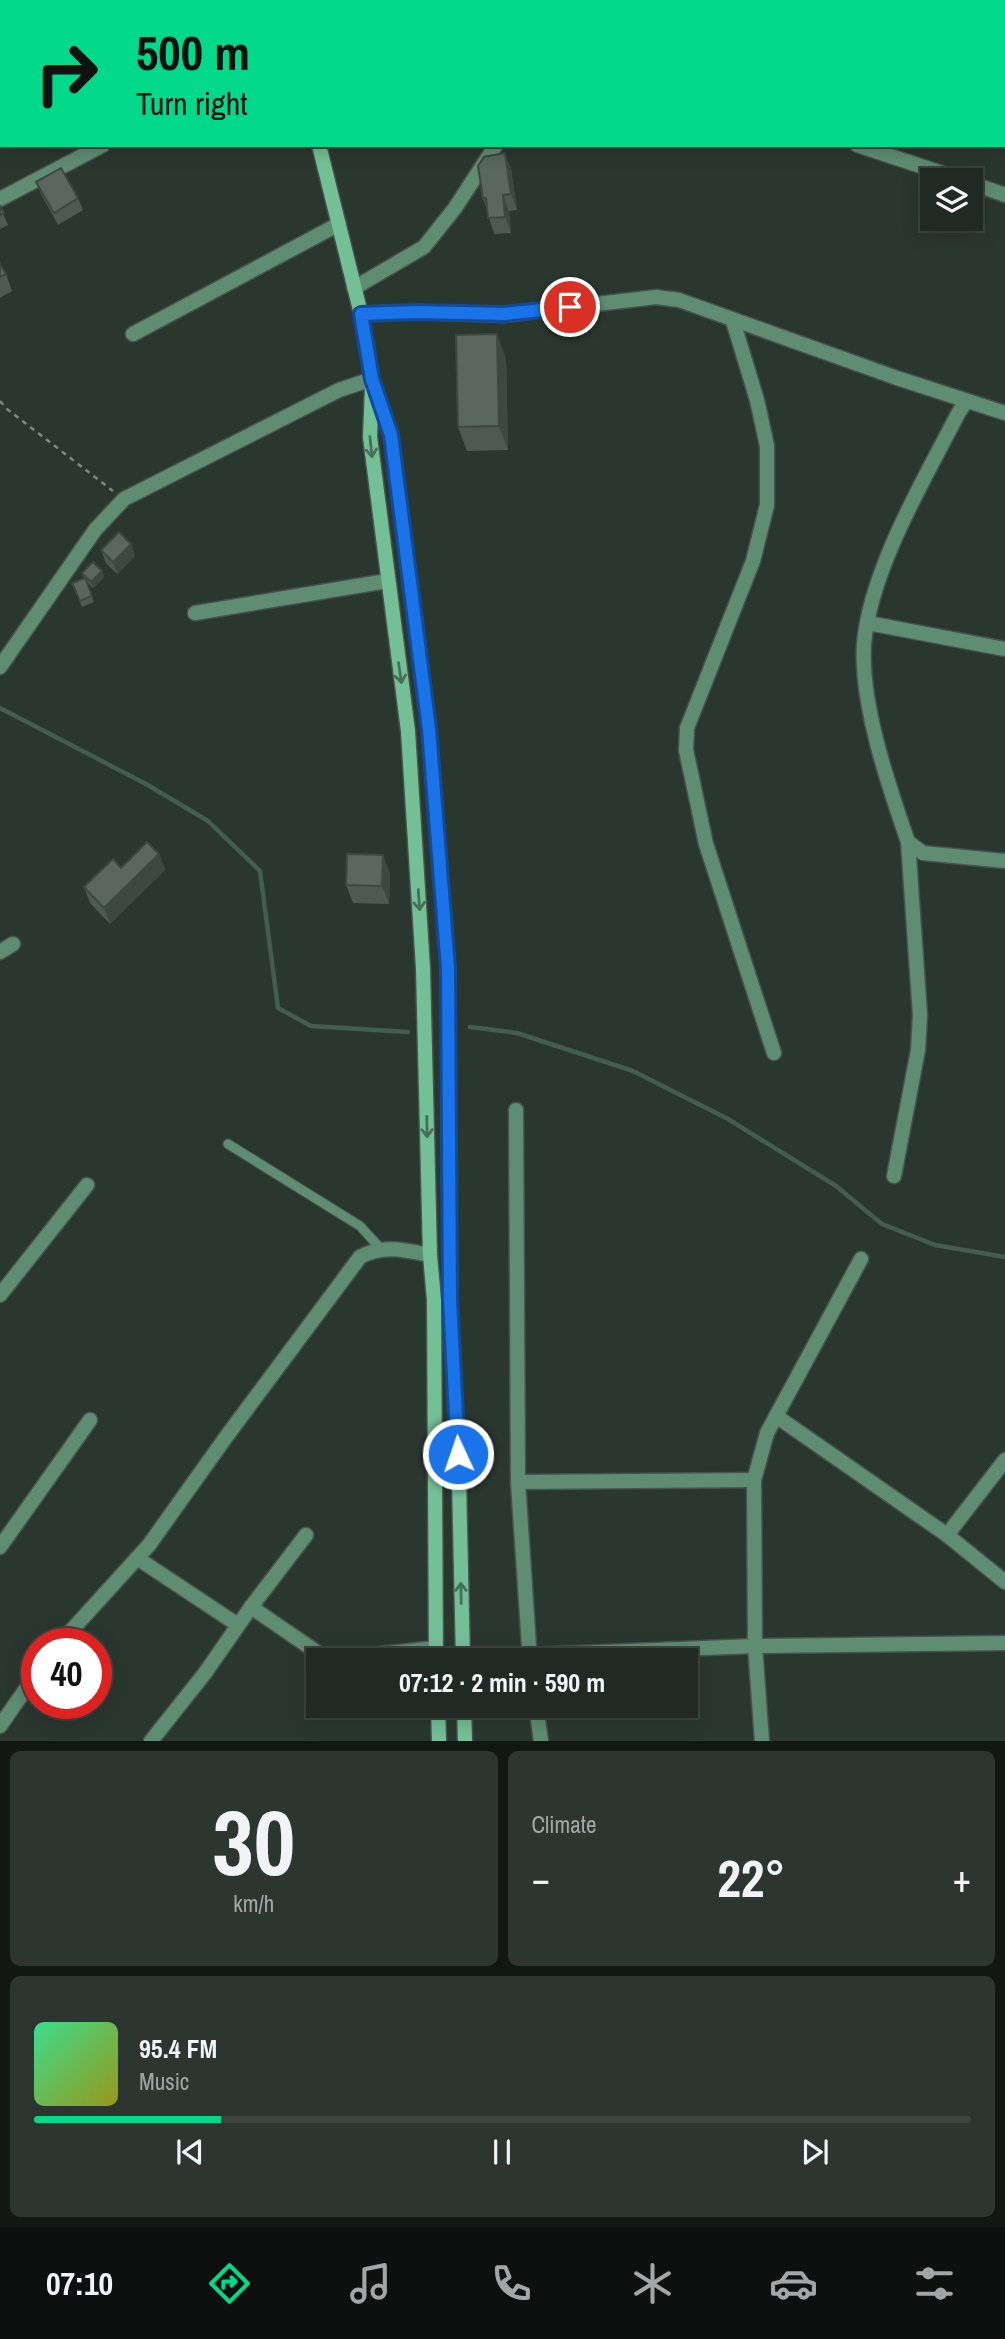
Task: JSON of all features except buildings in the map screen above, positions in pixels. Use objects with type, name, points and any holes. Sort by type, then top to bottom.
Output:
[{"type":"street","points":[[0,199],[99,147]]},
{"type":"street","points":[[320,147],[361,314],[372,379],[391,435],[429,729],[448,968],[450,1300],[459,1480],[463,1648]]},
{"type":"street","points":[[354,288],[424,247],[455,208],[495,147]]},
{"type":"street","points":[[863,147],[927,168]]},
{"type":"street","points":[[983,187],[1005,195]]},
{"type":"street","points":[[133,334],[339,223]]},
{"type":"street","points":[[361,314],[504,314],[656,297],[678,300],[1005,413]]},
{"type":"street","points":[[733,321],[757,400],[767,446],[767,505],[753,561],[687,728],[686,750],[706,844],[774,1053]]},
{"type":"street","points":[[0,667],[95,530],[124,499],[339,390],[372,379]]},
{"type":"street","points":[[372,379],[370,437],[408,731],[423,968],[430,1255],[434,1300],[436,1648]]},
{"type":"street","points":[[894,1176],[918,1050],[920,1015],[908,842],[878,745],[866,679],[864,645],[880,576],[893,544],[958,412],[967,402]]},
{"type":"street","points":[[195,613],[387,581]]},
{"type":"street","points":[[868,623],[1005,649]]},
{"type":"street","points":[[908,842],[923,853],[1005,861]]},
{"type":"street","points":[[516,1110],[518,1482],[528,1648]]},
{"type":"street","points":[[0,1296],[87,1185]]},
{"type":"street","points":[[74,1628],[149,1545],[360,1258],[381,1249],[396,1248],[430,1255]]},
{"type":"street","points":[[762,1741],[755,1646],[754,1480],[767,1433],[861,1259]]},
{"type":"street","points":[[776,1416],[947,1535],[1005,1583]]},
{"type":"street","points":[[0,1547],[5,1528],[90,1420]]},
{"type":"street","points":[[947,1535],[1005,1460]]},
{"type":"street","points":[[518,1482],[754,1480]]},
{"type":"street","points":[[151,1741],[205,1673],[306,1535]]},
{"type":"street","points":[[137,1558],[239,1625]]},
{"type":"street","points":[[251,1608],[309,1648]]},
{"type":"street","points":[[698,1649],[1005,1643]]},
{"type":"street","points":[[0,1726],[21,1696]]},
{"type":"street","points":[[438,1718],[439,1741]]},
{"type":"street","points":[[464,1718],[465,1741]]},
{"type":"street","points":[[538,1718],[541,1741]]},
{"type":"lane","points":[[228,1144],[360,1226],[381,1249]]},
{"type":"path","points":[[0,401],[124,499]]},
{"type":"waterway","points":[[0,708],[146,784],[208,821],[260,871],[278,1008],[311,1026],[408,1032]]},
{"type":"waterway","points":[[470,1027],[517,1033],[633,1071],[728,1119],[836,1186],[882,1224],[935,1245],[1005,1257]]},
{"type":"route","points":[[458,1454],[450,1300],[448,968],[429,729],[391,435],[372,379],[361,314],[504,314],[570,307]]}]
